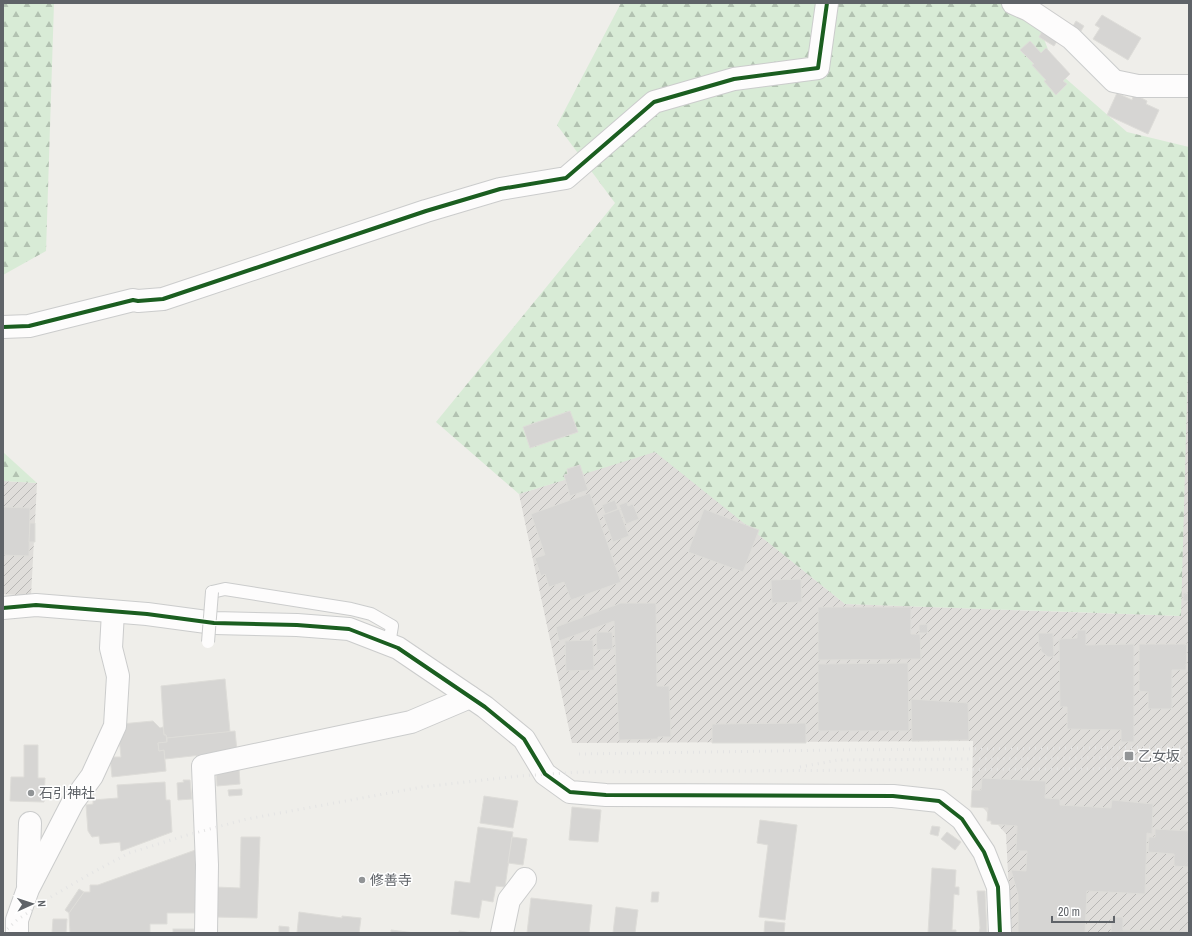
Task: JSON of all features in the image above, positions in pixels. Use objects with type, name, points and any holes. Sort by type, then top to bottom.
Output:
[{"type":"street","points":[[3,327],[29,326],[133,300],[163,299],[426,210],[500,189],[566,178],[654,102],[734,79],[818,68],[827,3]]},
{"type":"street","points":[[1013,3],[1029,10],[1071,38],[1114,81],[1138,86],[1189,86]]},
{"type":"street","points":[[3,608],[36,606],[147,614],[214,623],[297,625],[349,629],[398,648],[485,707],[524,739],[545,774],[570,792],[606,795],[893,796],[939,801],[962,819],[984,852],[998,887],[1000,933]]},
{"type":"street","points":[[17,933],[17,920],[28,889],[73,802],[92,776],[115,726],[118,676],[111,648],[113,612]]},
{"type":"street","points":[[206,933],[207,865],[203,766],[411,722],[470,697]]},
{"type":"street","points":[[28,889],[30,823]]},
{"type":"street","points":[[502,933],[509,900],[525,879]]},
{"type":"lane","points":[[208,642],[212,592],[225,589],[352,609],[371,614],[392,626],[389,644]]},
{"type":"shaded area","points":[[1188,325],[1189,933],[1011,933],[1006,834],[972,795],[973,741],[572,743],[519,494],[655,451],[845,604],[1180,616]]},
{"type":"shaded area","points":[[3,481],[37,483],[31,596],[3,594]]},
{"type":"green space","points":[[3,3],[54,3],[46,251],[3,275]]},
{"type":"green space","points":[[621,3],[1030,3],[1056,70],[1127,132],[1189,147],[1189,326],[1181,616],[845,604],[655,452],[519,494],[436,422],[615,203],[557,125]]},
{"type":"green space","points":[[3,452],[37,483],[3,481]]},
{"type":"building","points":[[1102,15],[1141,38],[1128,60],[1093,39],[1100,28],[1095,25]]},
{"type":"building","points":[[1076,21],[1084,26],[1081,31],[1073,26]]},
{"type":"building","points":[[1045,26],[1061,35],[1054,46],[1039,37]]},
{"type":"building","points":[[1030,41],[1041,53],[1046,48],[1070,74],[1063,81],[1067,84],[1056,95],[1044,81],[1046,80],[1032,65],[1034,64],[1020,50]]},
{"type":"building","points":[[1117,93],[1132,100],[1134,94],[1147,101],[1146,104],[1159,110],[1148,134],[1107,115]]},
{"type":"building","points":[[570,411],[578,432],[530,448],[523,427]]},
{"type":"building","points":[[580,465],[588,490],[570,496],[564,475],[568,474],[567,469]]},
{"type":"building","points":[[590,493],[621,582],[571,600],[564,582],[549,587],[545,574],[541,576],[535,558],[545,555],[531,514]]},
{"type":"building","points":[[615,500],[618,509],[605,514],[602,505]]},
{"type":"building","points":[[627,502],[628,506],[633,504],[639,519],[626,524],[619,505]]},
{"type":"building","points":[[3,507],[30,508],[29,556],[3,555]]},
{"type":"building","points":[[619,509],[629,536],[613,542],[603,515]]},
{"type":"building","points":[[704,509],[759,530],[743,572],[688,552]]},
{"type":"building","points":[[30,523],[35,523],[35,542],[29,542]]},
{"type":"building","points":[[801,579],[802,602],[772,603],[771,580]]},
{"type":"building","points":[[1183,593],[1189,593],[1189,601],[1183,601]]},
{"type":"building","points":[[621,603],[656,603],[657,686],[669,686],[671,737],[658,737],[658,739],[619,740],[614,621],[559,641],[556,627]]},
{"type":"building","points":[[818,607],[911,607],[911,634],[920,634],[921,659],[818,660]]},
{"type":"building","points":[[927,624],[928,633],[919,633],[919,625]]},
{"type":"building","points":[[1077,630],[1086,630],[1086,645],[1134,644],[1134,742],[1121,742],[1121,730],[1067,729],[1067,707],[1060,707],[1059,639],[1077,638]]},
{"type":"building","points":[[596,632],[612,632],[613,649],[597,650]]},
{"type":"building","points":[[1038,633],[1053,633],[1054,657],[1048,657],[1041,651],[1041,647],[1039,647]]},
{"type":"building","points":[[593,640],[594,670],[566,671],[565,641]]},
{"type":"building","points":[[1139,644],[1187,644],[1186,670],[1172,670],[1172,709],[1148,709],[1148,692],[1139,691]]},
{"type":"building","points":[[908,663],[909,731],[818,731],[818,664]]},
{"type":"building","points":[[225,679],[230,732],[167,738],[166,735],[164,735],[161,686]]},
{"type":"building","points":[[911,699],[968,703],[969,740],[912,741]]},
{"type":"building","points":[[153,721],[160,728],[163,727],[164,735],[166,735],[167,742],[158,743],[159,751],[164,750],[166,771],[112,777],[110,757],[121,757],[119,736],[121,724]]},
{"type":"building","points":[[806,723],[806,743],[712,743],[712,724]]},
{"type":"building","points":[[235,731],[237,751],[165,759],[164,750],[159,751],[158,743],[167,742],[167,738]]},
{"type":"building","points":[[24,745],[38,745],[38,778],[45,778],[44,802],[10,801],[11,777],[24,777]]},
{"type":"building","points":[[239,769],[240,784],[217,786],[216,770]]},
{"type":"building","points":[[982,778],[1046,781],[1045,798],[1060,799],[1060,805],[1111,808],[1112,800],[1153,804],[1152,834],[1147,833],[1145,894],[1087,891],[1085,933],[1018,933],[1018,895],[1011,870],[1026,871],[1027,851],[1016,851],[1017,826],[991,824],[991,821],[987,821],[988,808],[971,807],[972,790],[981,790]]},
{"type":"building","points":[[183,780],[190,780],[192,799],[178,800],[177,783],[184,782]]},
{"type":"building","points":[[165,782],[166,800],[170,800],[172,832],[121,851],[120,842],[100,844],[99,836],[92,837],[88,831],[86,805],[93,804],[93,800],[118,798],[117,785]]},
{"type":"building","points":[[242,789],[242,795],[229,796],[228,790]]},
{"type":"building","points":[[484,796],[518,801],[513,828],[480,823]]},
{"type":"building","points":[[572,807],[601,810],[598,842],[569,840]]},
{"type":"building","points":[[760,820],[797,825],[785,920],[759,917],[768,845],[757,843]]},
{"type":"building","points":[[932,826],[940,827],[938,836],[930,834]]},
{"type":"building","points":[[478,827],[513,832],[505,887],[496,886],[493,902],[482,900],[479,918],[451,914],[455,881],[470,883]]},
{"type":"building","points":[[1155,829],[1189,831],[1189,867],[1174,866],[1174,854],[1148,852],[1149,837],[1155,837]]},
{"type":"building","points":[[947,832],[961,842],[955,850],[941,839]]},
{"type":"building","points":[[241,837],[260,837],[257,918],[214,917],[215,887],[240,888]]},
{"type":"building","points":[[512,837],[527,839],[523,865],[508,863]]},
{"type":"building","points":[[201,848],[201,913],[167,913],[167,924],[150,924],[150,933],[70,933],[69,913],[84,892],[90,892],[90,885],[98,885]]},
{"type":"building","points":[[932,868],[956,870],[955,887],[959,887],[959,895],[954,894],[952,930],[956,930],[956,933],[928,933]]},
{"type":"building","points":[[79,889],[84,892],[69,913],[65,910]]},
{"type":"building","points":[[977,891],[985,891],[987,933],[979,933],[980,928]]},
{"type":"building","points":[[652,892],[659,892],[658,902],[651,902]]},
{"type":"building","points":[[531,898],[592,905],[589,933],[527,933]]},
{"type":"building","points":[[616,907],[638,910],[635,933],[613,933]]},
{"type":"building","points":[[299,912],[342,918],[342,916],[361,918],[359,933],[297,933]]},
{"type":"building","points":[[1111,917],[1123,917],[1123,930],[1189,931],[1189,933],[1111,933]]},
{"type":"building","points":[[53,919],[67,919],[66,933],[52,933]]},
{"type":"building","points":[[765,921],[785,923],[784,933],[764,933]]},
{"type":"building","points":[[279,926],[289,927],[289,933],[279,933]]},
{"type":"building","points":[[173,929],[202,929],[202,933],[173,933]]},
{"type":"building","points":[[391,930],[415,933],[391,933]]},
{"type":"building","points":[[459,931],[473,933],[459,933]]},
{"type":"railway","points":[[579,754],[1189,747]]},
{"type":"railway","points":[[800,767],[838,760],[1189,757]]},
{"type":"railway","points":[[3,933],[17,920],[51,897],[129,853],[247,819],[422,787],[519,776],[581,772],[1189,768]]},
{"type":"cycle path","points":[[3,327],[29,326],[133,300],[163,299],[426,211],[500,189],[566,178],[654,102],[734,79],[818,68],[827,3]]},
{"type":"cycle path","points":[[3,608],[36,605],[147,614],[214,623],[297,625],[349,629],[398,648],[485,707],[524,739],[545,774],[570,792],[606,795],[893,796],[939,801],[962,819],[984,852],[998,887],[1000,933]]},
{"type":"place","name":"乙女坂","points":[[1129,756]]},
{"type":"place","name":"石引神社","points":[[31,793]]},
{"type":"place","name":"修善寺","points":[[362,880]]}]
